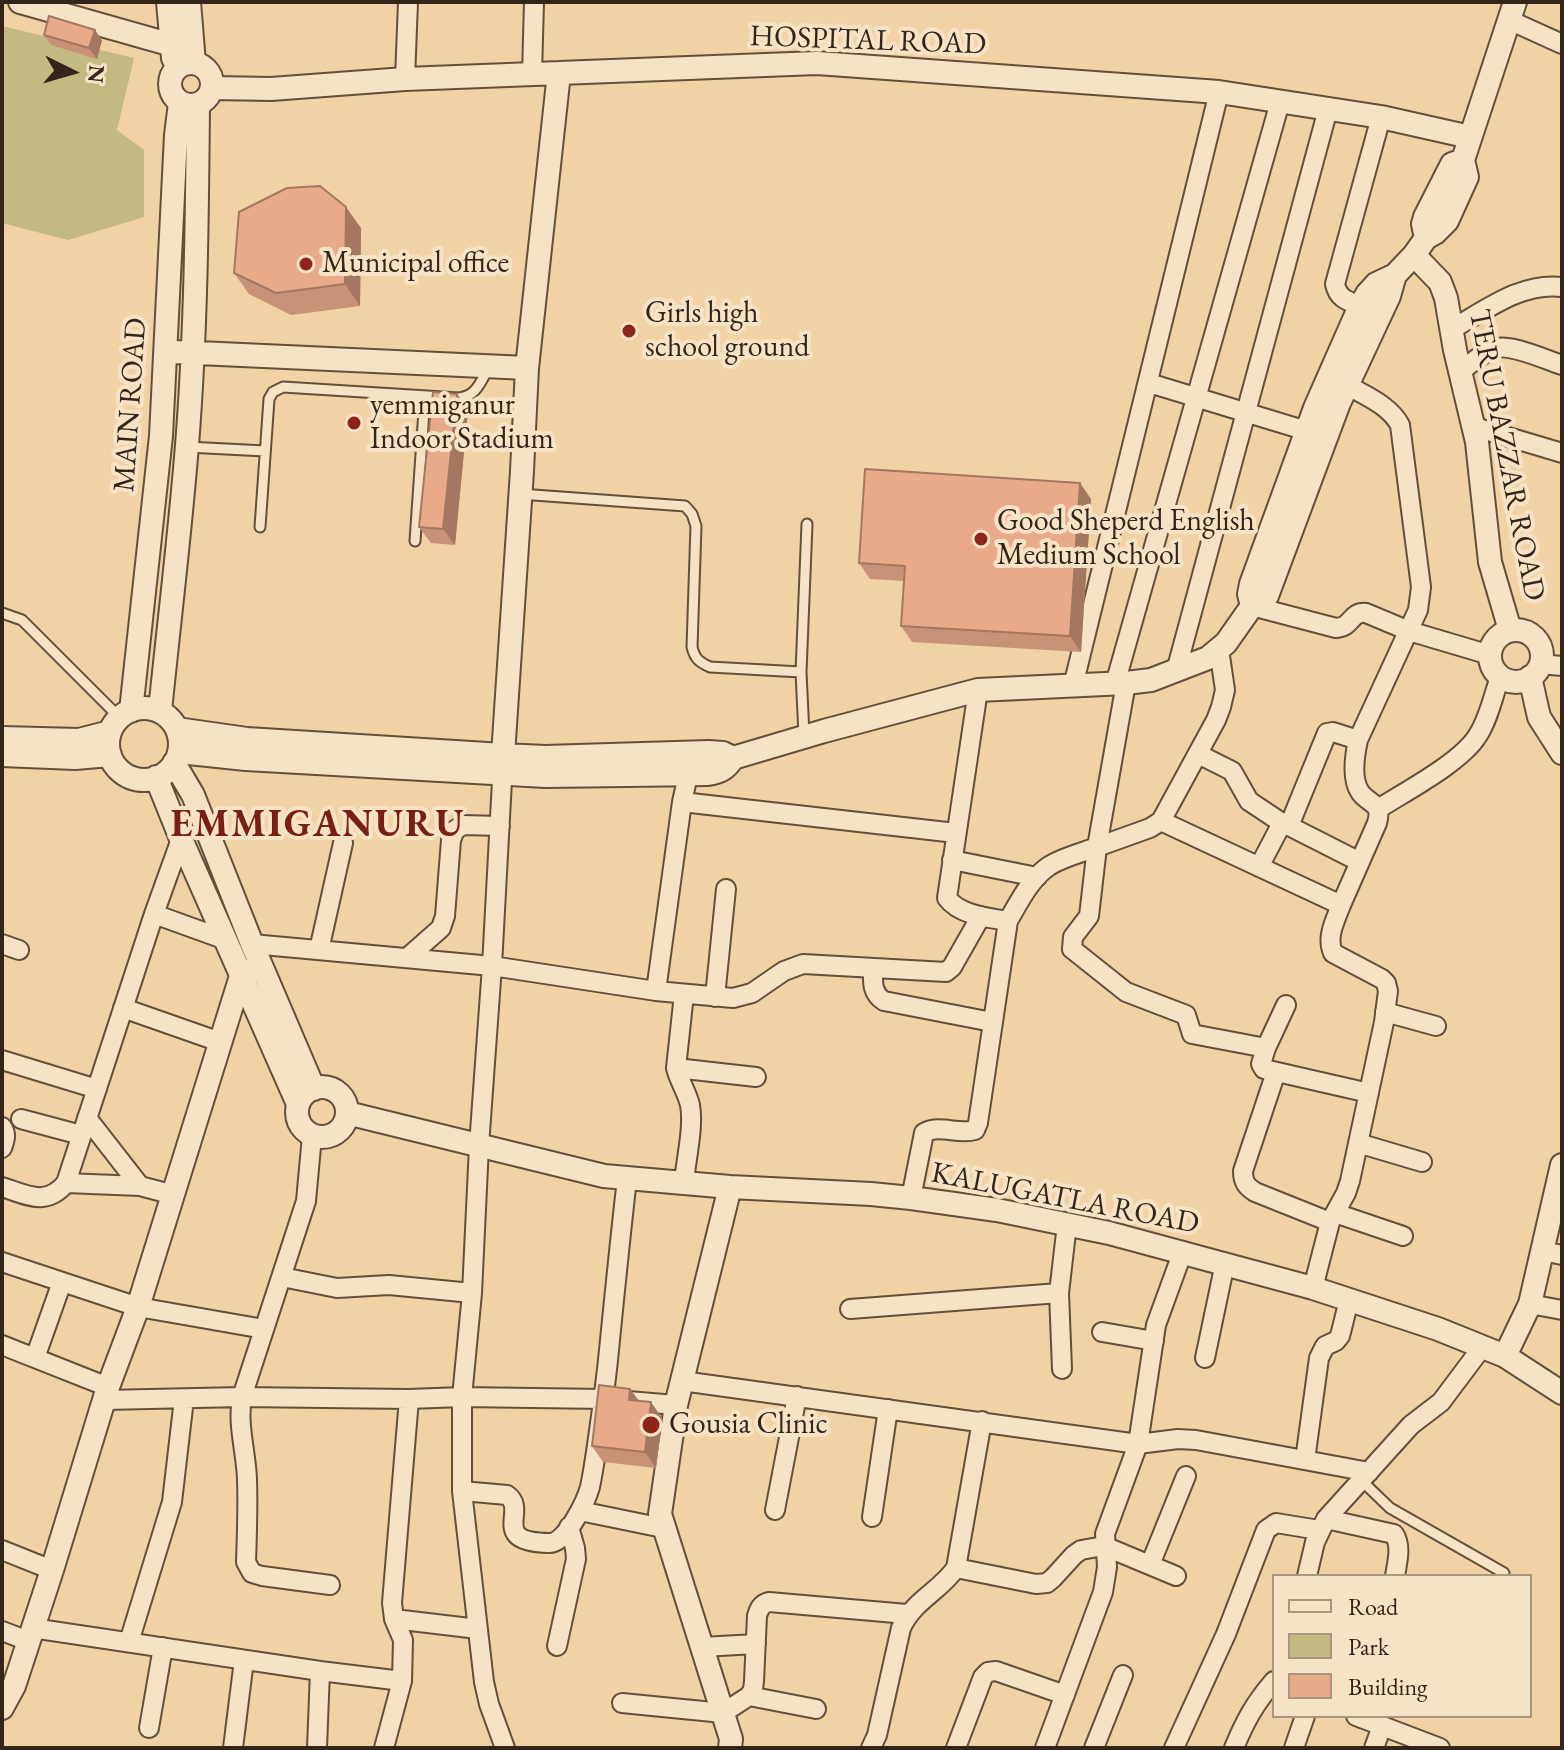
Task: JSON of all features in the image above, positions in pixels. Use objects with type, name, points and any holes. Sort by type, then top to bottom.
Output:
[{"type":"street","points":[[20,2],[172,45]]},
{"type":"street","name":"MAIN ROAD","points":[[168,2],[172,45],[184,67]]},
{"type":"street","name":"MAIN ROAD","points":[[189,2],[184,67],[171,77],[171,92],[197,99]]},
{"type":"street","points":[[405,79],[408,2]]},
{"type":"street","points":[[532,74],[534,2]]},
{"type":"street","points":[[1252,606],[1249,594],[1251,584],[1315,408],[1360,306],[1376,284],[1395,275],[1442,228],[1464,185],[1466,169],[1463,160],[1512,11],[1562,44]]},
{"type":"street","name":"HOSPITAL ROAD","points":[[197,99],[271,89],[405,79],[817,63],[1219,92],[1381,117],[1470,137]]},
{"type":"street","points":[[184,67],[206,69],[212,81],[197,99]]},
{"type":"street","points":[[505,1748],[489,1704],[478,1629],[462,1491],[462,1397],[472,1293],[527,368],[559,73]]},
{"type":"street","points":[[1073,686],[1219,92]]},
{"type":"street","name":"MAIN ROAD","points":[[118,729],[161,436],[176,135],[197,99]]},
{"type":"street","name":"MAIN ROAD","points":[[160,711],[187,447],[196,279],[197,99]]},
{"type":"street","points":[[1266,1048],[1192,1034],[1186,1015],[1126,992],[1072,949],[1073,937],[1089,916],[1121,684],[1280,102]]},
{"type":"street","points":[[1176,671],[1328,109]]},
{"type":"street","points":[[1360,306],[1337,293],[1335,284],[1381,117]]},
{"type":"street","name":"TERU BAZZAR ROAD","points":[[1420,247],[1446,298],[1460,372],[1475,427],[1490,562],[1510,630]]},
{"type":"street","points":[[177,729],[247,739],[503,764],[545,776],[688,775],[718,772],[727,768],[733,758],[978,690],[1121,684],[1151,680],[1176,671],[1208,658],[1226,643],[1252,606],[1267,596],[1271,589],[1347,385],[1389,296],[1395,275]]},
{"type":"street","points":[[1452,329],[1522,290],[1539,286],[1562,287]]},
{"type":"street","points":[[1460,372],[1493,348],[1503,347],[1562,365]]},
{"type":"street","points":[[166,351],[527,368]]},
{"type":"street","points":[[1149,383],[1307,431]]},
{"type":"street","points":[[1313,1288],[1333,1218],[1346,1193],[1388,991],[1382,979],[1333,953],[1330,946],[1341,905],[1379,815],[1378,809],[1359,791],[1355,766],[1358,740],[1418,610],[1421,587],[1403,434],[1394,414],[1347,385]]},
{"type":"street","points":[[1475,427],[1562,453]]},
{"type":"street","points":[[1252,606],[1336,628],[1349,625],[1353,616],[1360,612],[1366,613],[1409,631],[1490,655],[1491,663],[1500,677],[1515,682],[1544,669]]},
{"type":"street","name":"TERU BAZZAR ROAD","points":[[1490,655],[1495,640],[1502,633],[1519,630],[1535,638],[1540,646],[1544,669],[1539,717],[1562,753]]},
{"type":"street","points":[[911,1198],[924,1133],[935,1129],[966,1132],[975,1130],[978,1123],[1008,921],[1020,898],[1037,877],[1058,861],[1150,828],[1161,821],[1221,707],[1225,690],[1219,649]]},
{"type":"street","points":[[1378,809],[1463,754],[1479,735],[1500,677]]},
{"type":"street","points":[[978,690],[947,898],[952,905],[981,916],[1008,921]]},
{"type":"street","points":[[2,755],[75,758],[118,729],[137,708],[160,711],[170,719],[180,741],[170,764],[181,839],[226,940],[251,971],[306,1096]]},
{"type":"street","points":[[2,738],[79,740],[118,729]]},
{"type":"street","points":[[118,729],[115,765],[123,773],[145,780],[170,764],[231,758],[503,764],[545,757],[708,752],[723,753],[733,758]]},
{"type":"street","points":[[1259,867],[1286,824],[1327,733],[1358,740]]},
{"type":"street","points":[[1198,754],[1232,771],[1249,801],[1360,862]]},
{"type":"street","points":[[2,1708],[14,1686],[52,1570],[106,1393],[174,1195],[220,1042],[251,971],[252,944],[193,795],[170,764]]},
{"type":"street","points":[[656,991],[688,775]]},
{"type":"street","points":[[682,802],[956,833]]},
{"type":"street","points":[[1161,821],[1341,905]]},
{"type":"street","points":[[407,958],[441,928],[445,916],[451,840],[455,830],[463,825],[500,826]]},
{"type":"street","points":[[2,1187],[38,1198],[59,1192],[66,1183],[181,839]]},
{"type":"street","points":[[319,950],[343,843]]},
{"type":"street","points":[[952,860],[1037,877]]},
{"type":"street","points":[[715,997],[726,889]]},
{"type":"street","points":[[154,914],[226,940]]},
{"type":"street","points":[[252,944],[492,966],[656,991],[733,998],[752,993],[784,971],[803,964],[946,972],[952,967],[981,916]]},
{"type":"street","points":[[873,968],[874,990],[884,1001],[992,1022]]},
{"type":"street","points":[[684,994],[676,1068],[690,1104],[691,1118],[684,1182]]},
{"type":"street","points":[[1286,1005],[1266,1048],[1261,1064],[1264,1069],[1369,1093]]},
{"type":"street","points":[[123,1008],[220,1042]]},
{"type":"street","points":[[1385,1012],[1436,1026]]},
{"type":"street","points":[[2,1060],[97,1089]]},
{"type":"street","points":[[676,1068],[756,1077]]},
{"type":"street","points":[[1276,1072],[1243,1171],[1247,1187],[1333,1218],[1403,1236]]},
{"type":"street","points":[[321,1087],[337,1092],[347,1113],[342,1128],[320,1137],[305,1131],[297,1116],[306,1096],[321,1087]]},
{"type":"street","name":"KALUGATLA ROAD","points":[[347,1113],[604,1176],[911,1198],[1067,1224],[1183,1251],[1313,1288],[1438,1329],[1505,1356],[1562,1393]]},
{"type":"street","points":[[21,1119],[84,1127],[140,1186]]},
{"type":"street","points":[[2,1127],[5,1139],[2,1148]]},
{"type":"street","points":[[312,1136],[306,1201],[242,1397],[240,1426],[247,1477],[246,1562],[252,1573],[330,1585]]},
{"type":"street","points":[[1358,1143],[1422,1162]]},
{"type":"street","points":[[1505,1356],[1552,1253],[1562,1165]]},
{"type":"street","points":[[462,1491],[512,1498],[515,1505],[513,1528],[521,1538],[555,1543],[580,1511],[590,1485],[604,1399],[627,1179]]},
{"type":"street","points":[[66,1183],[140,1186],[174,1195]]},
{"type":"street","points":[[730,1187],[676,1405],[660,1514],[731,1739],[730,1748]]},
{"type":"street","points":[[1062,1369],[1059,1293],[1067,1224]]},
{"type":"street","points":[[1045,1748],[1103,1592],[1107,1567],[1105,1534],[1138,1444],[1160,1311],[1183,1251]]},
{"type":"street","points":[[2,1262],[138,1307],[264,1329]]},
{"type":"street","points":[[1205,1358],[1225,1263]]},
{"type":"street","points":[[282,1277],[337,1288],[389,1285],[472,1293]]},
{"type":"street","points":[[35,1358],[62,1282]]},
{"type":"street","points":[[850,1309],[1059,1293]]},
{"type":"street","points":[[1305,1460],[1319,1358],[1325,1346],[1340,1336],[1349,1300]]},
{"type":"street","points":[[1530,1304],[1562,1310]]},
{"type":"street","points":[[1102,1332],[1154,1341]]},
{"type":"street","points":[[3,1346],[106,1393],[184,1399],[604,1399],[676,1405]]},
{"type":"street","points":[[1308,1574],[1322,1525],[1411,1425],[1441,1402],[1483,1346]]},
{"type":"street","points":[[682,1381],[1138,1444],[1196,1440],[1305,1460],[1365,1476]]},
{"type":"street","points":[[775,1510],[797,1396]]},
{"type":"street","points":[[129,1642],[172,1502],[184,1399]]},
{"type":"street","points":[[384,1748],[402,1681],[403,1640],[394,1619],[392,1603],[409,1399]]},
{"type":"street","points":[[872,1517],[888,1409]]},
{"type":"street","points":[[871,1748],[877,1735],[901,1628],[907,1614],[956,1568],[982,1421]]},
{"type":"street","points":[[1150,1565],[1186,1476]]},
{"type":"street","points":[[580,1511],[663,1528]]},
{"type":"street","points":[[1174,1748],[1226,1634],[1269,1526],[1276,1523],[1322,1525],[1394,1534],[1398,1545],[1395,1574]]},
{"type":"street","points":[[557,1646],[576,1559],[569,1527]]},
{"type":"street","points":[[956,1568],[1036,1584],[1047,1583],[1081,1550],[1104,1546],[1176,1576]]},
{"type":"street","points":[[2,1550],[52,1570]]},
{"type":"street","points":[[622,1703],[723,1713],[749,1696],[754,1681],[757,1616],[763,1604],[769,1602],[907,1614]]},
{"type":"street","points":[[394,1619],[478,1629]]},
{"type":"street","points":[[2,1631],[129,1642],[402,1681]]},
{"type":"street","points":[[702,1647],[756,1644]]},
{"type":"street","points":[[149,1728],[163,1647]]},
{"type":"street","points":[[233,1748],[244,1660]]},
{"type":"street","points":[[317,1748],[320,1671]]},
{"type":"street","points":[[956,1748],[983,1677],[988,1672],[996,1671],[1065,1695]]},
{"type":"street","points":[[1094,1748],[1123,1675]]},
{"type":"street","points":[[1234,1748],[1248,1715],[1272,1684]]},
{"type":"street","points":[[749,1696],[816,1709]]},
{"type":"street","points":[[1294,1748],[1304,1718]]},
{"type":"street","points":[[1361,1718],[1440,1748]]},
{"type":"street","points":[[1374,1748],[1382,1726]]},
{"type":"lane","points":[[260,527],[269,399],[273,392],[283,387],[468,397],[477,390],[489,366]]},
{"type":"lane","points":[[415,541],[425,396]]},
{"type":"lane","points":[[187,447],[265,451]]},
{"type":"lane","points":[[520,494],[685,506],[696,526],[692,647],[698,662],[710,667],[801,672]]},
{"type":"lane","points":[[804,737],[801,672],[807,524]]},
{"type":"lane","points":[[2,613],[22,620],[32,629],[118,729]]},
{"type":"lane","points":[[1365,1476],[1390,1508],[1504,1573]]},
{"type":"green space","points":[[2,26],[134,58],[117,130],[144,150],[144,217],[68,240],[2,223]]},
{"type":"building","points":[[49,16],[95,30],[89,48],[44,35]]},
{"type":"building","name":"Municipal office","points":[[320,186],[346,207],[345,284],[276,293],[234,273],[239,212],[287,188]]},
{"type":"building","points":[[433,392],[457,394],[443,529],[419,527]]},
{"type":"building","name":"Good Sheperd English Medium School","points":[[865,469],[1080,483],[1070,636],[901,626],[905,566],[859,563]]},
{"type":"building","points":[[599,1385],[630,1389],[629,1400],[651,1402],[645,1452],[592,1446]]},
{"type":"place","name":"Municipal office","points":[[306,264]]},
{"type":"place","name":"Girls high school ground","points":[[629,331]]},
{"type":"place","name":"yemmiganur Indoor Stadium","points":[[354,423]]},
{"type":"place","name":"Good Sheperd English Medium School","points":[[981,539]]},
{"type":"place","name":"Gousia Clinic","points":[[651,1425]]},
{"type":"district","name":"EMMIGANURU","points":[[318,826]]}]
